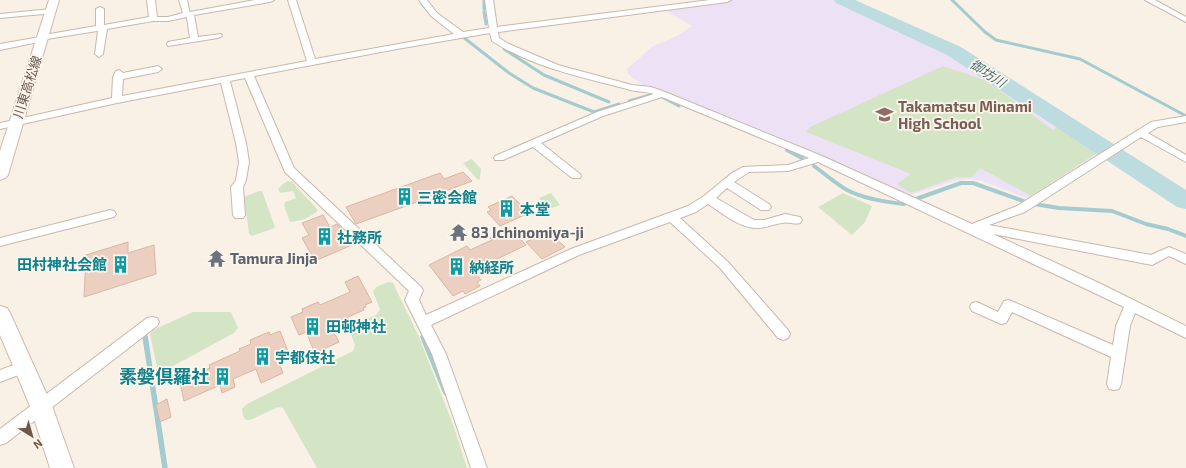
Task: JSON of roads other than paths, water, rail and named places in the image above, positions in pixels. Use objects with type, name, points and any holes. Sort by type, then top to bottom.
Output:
[{"type":"main road","name":"川東高松線","points":[[0,175],[53,6]]},
{"type":"main road","points":[[0,313],[41,406],[62,468]]},
{"type":"street","points":[[151,0],[153,19]]},
{"type":"street","points":[[183,0],[185,11],[191,16],[194,40]]},
{"type":"street","points":[[0,47],[43,38],[270,0]]},
{"type":"street","points":[[292,0],[312,62]]},
{"type":"street","points":[[423,0],[439,19],[461,35]]},
{"type":"street","points":[[489,0],[495,39],[501,44],[555,67],[632,88],[662,94],[818,158],[974,228],[1186,332]]},
{"type":"street","points":[[0,126],[16,121],[248,74],[461,35],[727,0]]},
{"type":"street","points":[[1149,0],[1186,20]]},
{"type":"street","points":[[0,16],[53,6]]},
{"type":"street","points":[[99,54],[101,28],[100,9]]},
{"type":"street","points":[[171,44],[218,36]]},
{"type":"street","points":[[117,100],[119,75],[158,70]]},
{"type":"street","points":[[248,74],[289,170],[416,290],[412,300],[439,354],[479,468]]},
{"type":"street","points":[[225,79],[241,143],[244,162],[241,180],[237,187],[239,215]]},
{"type":"street","points":[[499,158],[600,114],[654,98],[662,94]]},
{"type":"street","points":[[974,228],[1021,209],[1155,124],[1186,119]]},
{"type":"street","points":[[1141,133],[1186,159]]},
{"type":"street","points":[[534,143],[576,176]]},
{"type":"street","points":[[424,322],[575,252],[672,217],[692,208],[708,199],[736,175],[746,169],[788,168],[818,158]]},
{"type":"street","points":[[727,183],[765,207]]},
{"type":"street","points":[[708,199],[752,224],[766,224],[784,217],[796,220]]},
{"type":"street","points":[[0,242],[110,214]]},
{"type":"street","points":[[672,217],[724,265],[783,334]]},
{"type":"street","points":[[974,228],[1152,260],[1169,251],[1186,259]]},
{"type":"street","points":[[977,307],[1001,319],[1009,305],[1118,354]]},
{"type":"street","points":[[1114,384],[1123,326],[1132,305]]},
{"type":"street","points":[[0,438],[152,322]]},
{"type":"street","points":[[0,376],[24,367]]},
{"type":"waterway","name":"御坊川","points":[[842,0],[954,51],[1186,201]]},
{"type":"waterway","points":[[952,0],[985,32],[996,40],[1080,59],[1186,116]]},
{"type":"waterway","points":[[484,1],[484,9]]},
{"type":"waterway","points":[[422,4],[430,13]]},
{"type":"waterway","points":[[484,12],[486,24]]},
{"type":"waterway","points":[[463,37],[509,73],[533,88],[594,112],[619,104]]},
{"type":"waterway","points":[[504,49],[544,75],[609,102]]},
{"type":"waterway","points":[[629,101],[650,95]]},
{"type":"waterway","points":[[662,97],[679,106]]},
{"type":"waterway","points":[[787,150],[802,158]]},
{"type":"waterway","points":[[814,166],[847,190],[860,196],[875,200],[904,204]]},
{"type":"waterway","points":[[916,199],[961,183],[973,183],[1026,202]]},
{"type":"waterway","points":[[1034,204],[1059,208],[1112,211],[1146,224],[1168,229],[1186,236]]},
{"type":"waterway","points":[[145,336],[165,468]]},
{"type":"waterway","points":[[423,337],[446,393]]},
{"type":"place","name":"Takamatsu Minami High School","points":[[885,115]]},
{"type":"place","name":"三密会館","points":[[404,197]]},
{"type":"place","name":"本堂","points":[[507,209]]},
{"type":"place","name":"83 Ichinomiya-ji","points":[[458,232]]},
{"type":"place","name":"社務所","points":[[324,237]]},
{"type":"place","name":"Tamura Jinja","points":[[217,258]]},
{"type":"place","name":"田村神社会館","points":[[120,264]]},
{"type":"place","name":"納経所","points":[[456,267]]},
{"type":"place","name":"田邨神社","points":[[313,326]]},
{"type":"place","name":"宇都伎社","points":[[262,357]]},
{"type":"place","name":"素媻倶羅社","points":[[222,376]]}]
